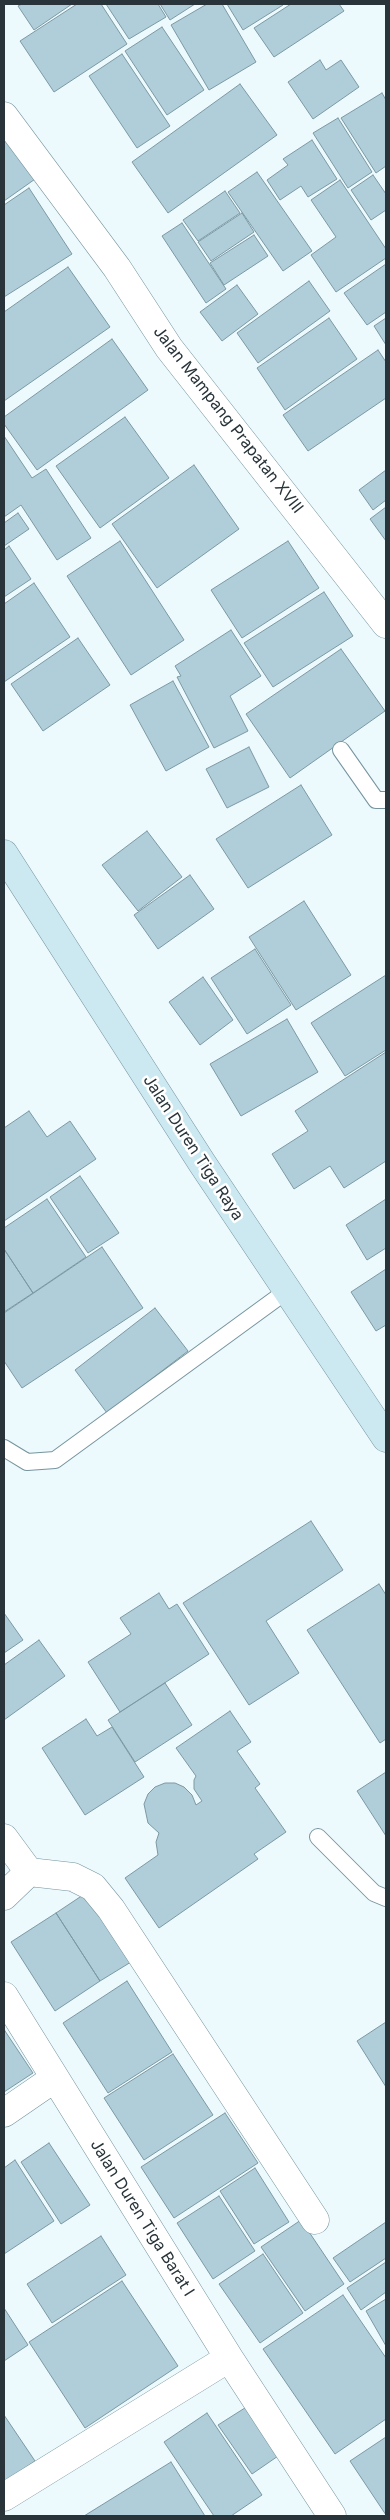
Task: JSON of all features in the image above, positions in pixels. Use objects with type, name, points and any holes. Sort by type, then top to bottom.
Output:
[{"type":"main road","name":"Jalan Duren Tiga Raya","points":[[4,854],[202,1163],[386,1438]]},
{"type":"street","name":"Jalan Mampang Prapatan XVIII","points":[[4,116],[117,268],[169,348],[386,624]]},
{"type":"street","points":[[4,1838],[29,1872],[73,1877],[93,1887],[99,1894],[111,1909],[315,2220]]},
{"type":"street","points":[[4,1896],[29,1872]]},
{"type":"street","name":"Jalan Duren Tiga Barat I","points":[[4,1996],[229,2358],[332,2516]]},
{"type":"street","points":[[4,2113],[55,2078]]},
{"type":"street","points":[[4,2497],[229,2358]]},
{"type":"lane","points":[[342,750],[376,800],[386,800]]},
{"type":"lane","points":[[4,1448],[27,1462],[55,1460],[288,1290]]},
{"type":"lane","points":[[318,1837],[374,1893],[386,1898]]},
{"type":"building","points":[[22,4],[72,4],[34,30],[18,6]]},
{"type":"building","points":[[77,4],[101,4],[127,44],[54,92],[20,41]]},
{"type":"building","points":[[106,4],[158,4],[166,17],[129,39]]},
{"type":"building","points":[[160,4],[195,4],[170,20]]},
{"type":"building","points":[[207,4],[222,4],[256,62],[209,90],[171,25]]},
{"type":"building","points":[[227,4],[282,4],[283,5],[243,30]]},
{"type":"building","points":[[291,4],[339,4],[344,11],[274,57],[254,28]]},
{"type":"building","points":[[162,27],[204,90],[167,115],[125,51]]},
{"type":"building","points":[[122,54],[170,126],[137,148],[89,76]]},
{"type":"building","points":[[320,60],[326,70],[341,60],[359,87],[313,119],[288,82]]},
{"type":"building","points":[[240,84],[277,135],[168,213],[132,162]]},
{"type":"building","points":[[382,93],[386,100],[386,166],[376,173],[341,118]]},
{"type":"building","points":[[338,118],[372,172],[348,188],[313,133]]},
{"type":"building","points":[[4,127],[38,177],[4,201]]},
{"type":"building","points":[[312,140],[337,179],[308,197],[301,186],[280,200],[267,180],[288,165],[283,159]]},
{"type":"building","points":[[257,172],[312,251],[283,271],[228,192]]},
{"type":"building","points":[[373,175],[386,194],[386,210],[371,220],[351,190]]},
{"type":"building","points":[[340,180],[386,249],[386,258],[336,292],[311,255],[336,237],[311,200]]},
{"type":"building","points":[[29,188],[72,254],[4,297],[4,205]]},
{"type":"building","points":[[225,191],[240,213],[198,241],[183,220]]},
{"type":"building","points":[[242,213],[254,232],[211,261],[198,242]]},
{"type":"building","points":[[182,223],[226,289],[206,303],[162,236]]},
{"type":"building","points":[[254,235],[268,256],[224,285],[210,263]]},
{"type":"building","points":[[386,264],[386,312],[367,325],[344,293]]},
{"type":"building","points":[[68,267],[110,327],[4,401],[4,312]]},
{"type":"building","points":[[309,281],[330,311],[258,363],[237,333]]},
{"type":"building","points":[[237,285],[258,314],[222,341],[200,312]]},
{"type":"building","points":[[329,318],[357,359],[285,410],[257,368]]},
{"type":"building","points":[[386,318],[386,345],[374,326]]},
{"type":"building","points":[[112,339],[148,390],[37,470],[4,424],[4,417]]},
{"type":"building","points":[[378,350],[386,362],[386,398],[308,451],[283,415]]},
{"type":"building","points":[[125,417],[169,478],[100,528],[56,466]]},
{"type":"building","points":[[4,436],[32,478],[46,469],[91,538],[57,560],[21,505],[4,517]]},
{"type":"building","points":[[194,465],[239,529],[157,588],[112,524]]},
{"type":"building","points":[[386,470],[386,500],[373,510],[359,490]]},
{"type":"building","points":[[386,507],[386,541],[370,519]]},
{"type":"building","points":[[18,513],[29,529],[4,546],[4,523]]},
{"type":"building","points":[[120,541],[184,640],[131,675],[67,576]]},
{"type":"building","points":[[288,541],[319,588],[242,638],[211,590]]},
{"type":"building","points":[[9,546],[31,579],[4,597],[4,550]]},
{"type":"building","points":[[34,583],[70,637],[4,682],[4,604]]},
{"type":"building","points":[[324,592],[353,636],[273,687],[244,643]]},
{"type":"building","points":[[231,630],[261,676],[230,696],[248,731],[214,748],[177,677],[181,676],[175,666]]},
{"type":"building","points":[[78,638],[110,685],[43,731],[11,684]]},
{"type":"building","points":[[341,649],[385,711],[290,778],[246,714]]},
{"type":"building","points":[[173,681],[209,747],[166,771],[130,705]]},
{"type":"building","points":[[249,747],[269,787],[227,808],[206,769]]},
{"type":"building","points":[[301,785],[332,835],[248,888],[216,839]]},
{"type":"building","points":[[147,831],[182,877],[138,911],[102,865]]},
{"type":"building","points":[[190,875],[214,909],[158,949],[134,915]]},
{"type":"building","points":[[304,901],[351,975],[296,1010],[249,937]]},
{"type":"building","points":[[255,949],[291,1005],[247,1034],[211,978]]},
{"type":"building","points":[[386,975],[386,1050],[345,1076],[311,1023]]},
{"type":"building","points":[[203,977],[233,1020],[200,1045],[169,1002]]},
{"type":"building","points":[[287,1019],[318,1072],[241,1116],[210,1064]]},
{"type":"building","points":[[386,1052],[386,1161],[344,1188],[330,1166],[294,1189],[272,1154],[308,1131],[295,1111]]},
{"type":"building","points":[[29,1111],[47,1137],[70,1121],[96,1159],[4,1221],[4,1128]]},
{"type":"building","points":[[80,1176],[119,1233],[88,1253],[50,1197]]},
{"type":"building","points":[[47,1199],[86,1257],[33,1293],[4,1249],[4,1228]]},
{"type":"building","points":[[386,1199],[386,1248],[367,1260],[346,1225]]},
{"type":"building","points":[[102,1247],[143,1308],[22,1388],[4,1361],[4,1313]]},
{"type":"building","points":[[4,1249],[33,1293],[4,1312]]},
{"type":"building","points":[[386,1269],[386,1325],[376,1331],[351,1292]]},
{"type":"building","points":[[155,1308],[188,1351],[107,1413],[75,1370]]},
{"type":"building","points":[[311,1521],[343,1570],[266,1621],[299,1673],[249,1705],[183,1603]]},
{"type":"building","points":[[379,1584],[386,1595],[386,1739],[380,1743],[307,1630]]},
{"type":"building","points":[[159,1593],[169,1609],[177,1604],[209,1654],[120,1712],[88,1662],[131,1634],[120,1618]]},
{"type":"building","points":[[4,1613],[23,1640],[4,1653]]},
{"type":"building","points":[[39,1640],[65,1676],[4,1720],[4,1665]]},
{"type":"building","points":[[165,1683],[192,1725],[135,1762],[108,1720]]},
{"type":"building","points":[[230,1711],[251,1742],[237,1751],[260,1784],[255,1788],[286,1832],[254,1854],[258,1859],[159,1928],[125,1878],[158,1855],[156,1842],[159,1833],[148,1823],[144,1804],[148,1794],[155,1787],[165,1783],[175,1783],[184,1787],[192,1795],[196,1805],[202,1801],[194,1789],[196,1776],[176,1748]]},
{"type":"building","points":[[86,1719],[97,1736],[112,1727],[144,1777],[85,1815],[42,1748]]},
{"type":"building","points":[[386,1772],[386,1836],[357,1791]]},
{"type":"building","points":[[86,1893],[131,1962],[100,1981],[56,1913]]},
{"type":"building","points":[[56,1913],[100,1981],[55,2011],[11,1942]]},
{"type":"building","points":[[127,1981],[172,2052],[108,2093],[63,2023]]},
{"type":"building","points":[[386,2022],[386,2087],[357,2041]]},
{"type":"building","points":[[5,2031],[33,2073],[4,2092],[4,2033]]},
{"type":"building","points":[[173,2054],[213,2115],[144,2160],[104,2098]]},
{"type":"building","points":[[225,2113],[258,2163],[174,2218],[141,2167]]},
{"type":"building","points":[[49,2143],[90,2205],[61,2224],[21,2162]]},
{"type":"building","points":[[15,2160],[54,2221],[4,2254],[4,2168]]},
{"type":"building","points":[[255,2168],[289,2222],[254,2244],[220,2191]]},
{"type":"building","points":[[219,2196],[255,2251],[213,2279],[177,2223]]},
{"type":"building","points":[[301,2220],[344,2284],[305,2311],[261,2247]]},
{"type":"building","points":[[386,2222],[386,2258],[350,2282],[333,2258]]},
{"type":"building","points":[[101,2236],[126,2275],[52,2323],[27,2284]]},
{"type":"building","points":[[263,2254],[303,2313],[260,2343],[219,2284]]},
{"type":"building","points":[[386,2262],[386,2292],[361,2310],[347,2288]]},
{"type":"building","points":[[122,2281],[178,2366],[85,2428],[29,2342]]},
{"type":"building","points":[[343,2295],[386,2358],[386,2419],[335,2454],[263,2349]]},
{"type":"building","points":[[386,2299],[386,2346],[366,2311]]},
{"type":"building","points":[[4,2308],[28,2345],[4,2361]]},
{"type":"building","points":[[248,2406],[281,2454],[252,2474],[218,2425]]},
{"type":"building","points":[[207,2413],[262,2495],[231,2516],[214,2516],[164,2442]]},
{"type":"building","points":[[4,2415],[35,2461],[4,2482]]},
{"type":"building","points":[[386,2437],[386,2515],[350,2461]]},
{"type":"building","points":[[171,2462],[205,2516],[84,2516]]}]
